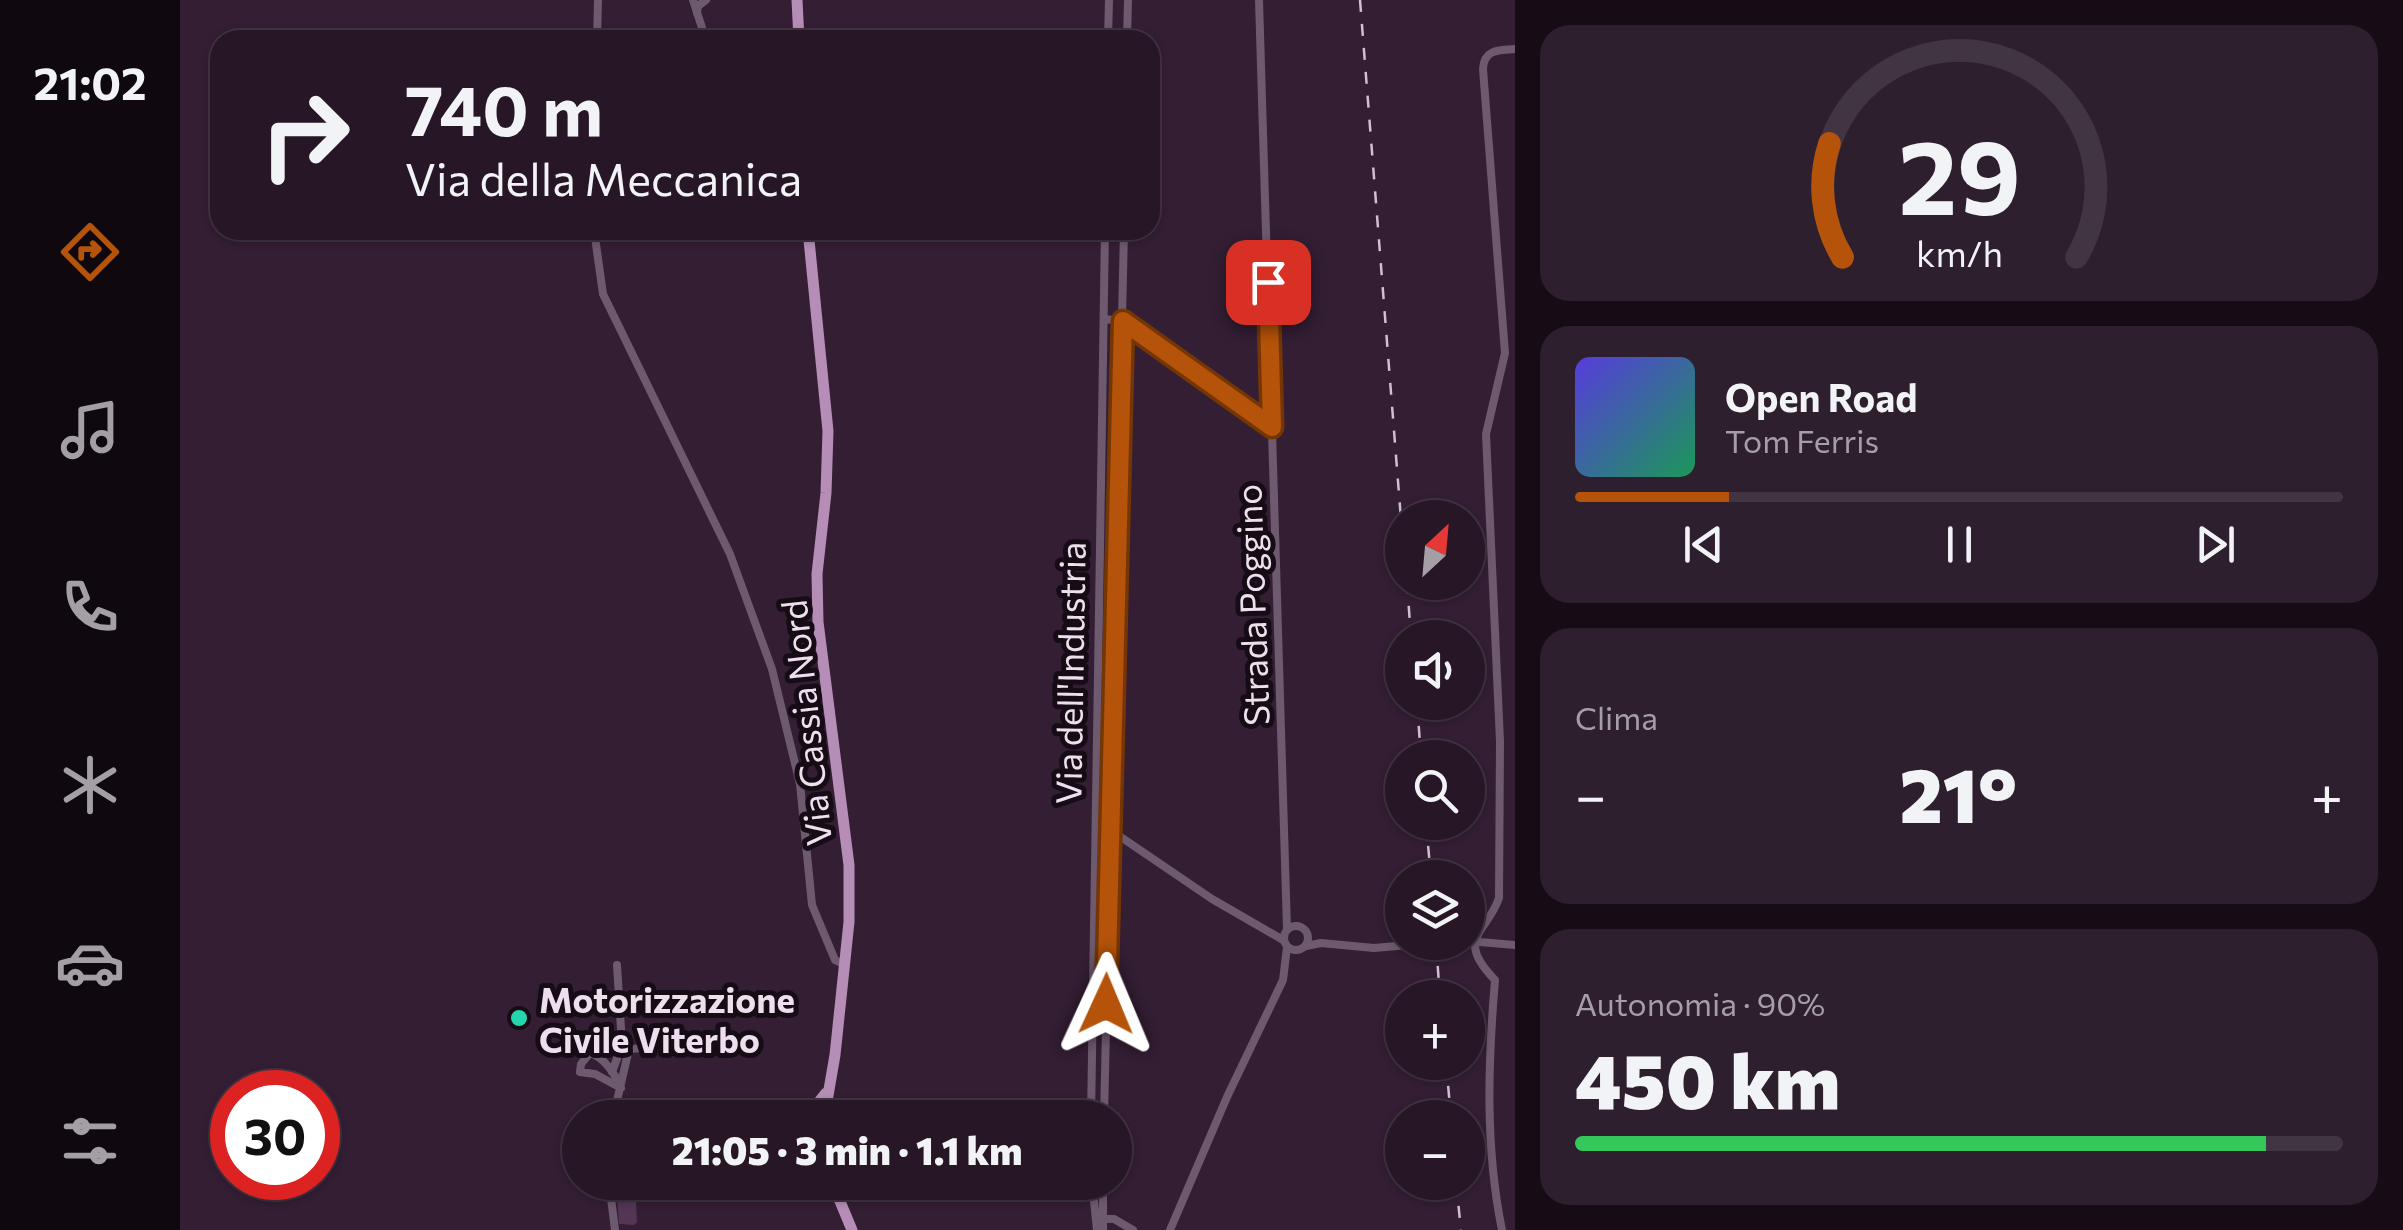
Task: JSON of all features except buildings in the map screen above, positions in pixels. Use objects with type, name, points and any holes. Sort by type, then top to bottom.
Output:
[{"type":"main road","points":[[797,0],[798,30]]},
{"type":"main road","name":"Via Cassia Nord","points":[[809,240],[828,430],[817,606],[849,865],[850,922],[836,1055],[827,1100]]},
{"type":"main road","name":"Via Cassia Nord","points":[[819,1100],[828,1089]]},
{"type":"main road","points":[[840,1200],[852,1230]]},
{"type":"street","points":[[597,30],[598,0]]},
{"type":"street","points":[[693,0],[703,30]]},
{"type":"street","points":[[697,13],[698,6],[706,0]]},
{"type":"street","points":[[1108,30],[1109,0]]},
{"type":"street","points":[[1127,30],[1128,0]]},
{"type":"street","name":"Strada Poggino","points":[[1259,0],[1286,937]]},
{"type":"street","points":[[1502,1230],[1488,1089],[1495,980],[1480,959],[1475,937],[1494,911],[1498,898],[1500,741],[1486,434],[1505,352],[1483,69],[1484,58],[1490,52],[1515,49]]},
{"type":"street","points":[[595,240],[603,294],[730,554],[772,668],[800,784],[812,905],[835,960],[844,965]]},
{"type":"street","name":"Via dell'Industria","points":[[1091,1100],[1105,240]]},
{"type":"street","name":"Via dell'Industria","points":[[1105,1100],[1124,240]]},
{"type":"street","points":[[1104,319],[1123,321],[1272,427]]},
{"type":"street","points":[[1112,831],[1212,899],[1286,937],[1294,951],[1322,943],[1385,947]]},
{"type":"street","points":[[1288,908],[1305,931],[1322,943]]},
{"type":"street","points":[[1286,937],[1305,931]]},
{"type":"street","points":[[1305,931],[1306,946]]},
{"type":"street","points":[[1170,1230],[1227,1097],[1284,980],[1286,937]]},
{"type":"street","points":[[1485,942],[1515,945]]},
{"type":"street","points":[[612,1072],[622,1045],[617,965]]},
{"type":"street","points":[[618,1100],[629,1049],[660,1047]]},
{"type":"street","points":[[594,1053],[621,1088],[579,1070],[584,1057],[594,1053]]},
{"type":"street","points":[[613,1200],[615,1230]]},
{"type":"street","points":[[1095,1200],[1099,1225]]},
{"type":"street","points":[[1099,1225],[1101,1200]]},
{"type":"street","points":[[1099,1225],[1114,1218],[1133,1230]]},
{"type":"shaded area","points":[[617,1200],[636,1200],[637,1222],[619,1224]]},
{"type":"railway","points":[[1360,0],[1399,500]]},
{"type":"railway","points":[[1408,600],[1410,620]]},
{"type":"railway","points":[[1418,720],[1420,740]]},
{"type":"railway","points":[[1428,840],[1429,860]]},
{"type":"railway","points":[[1437,960],[1439,980]]},
{"type":"railway","points":[[1448,1080],[1449,1100]]},
{"type":"railway","points":[[1458,1200],[1461,1230]]},
{"type":"place","name":"Motorizzazione Civile Viterbo","points":[[519,1018]]},
{"type":"route","points":[[1106,1004],[1123,321],[1272,427],[1268,282]]}]
